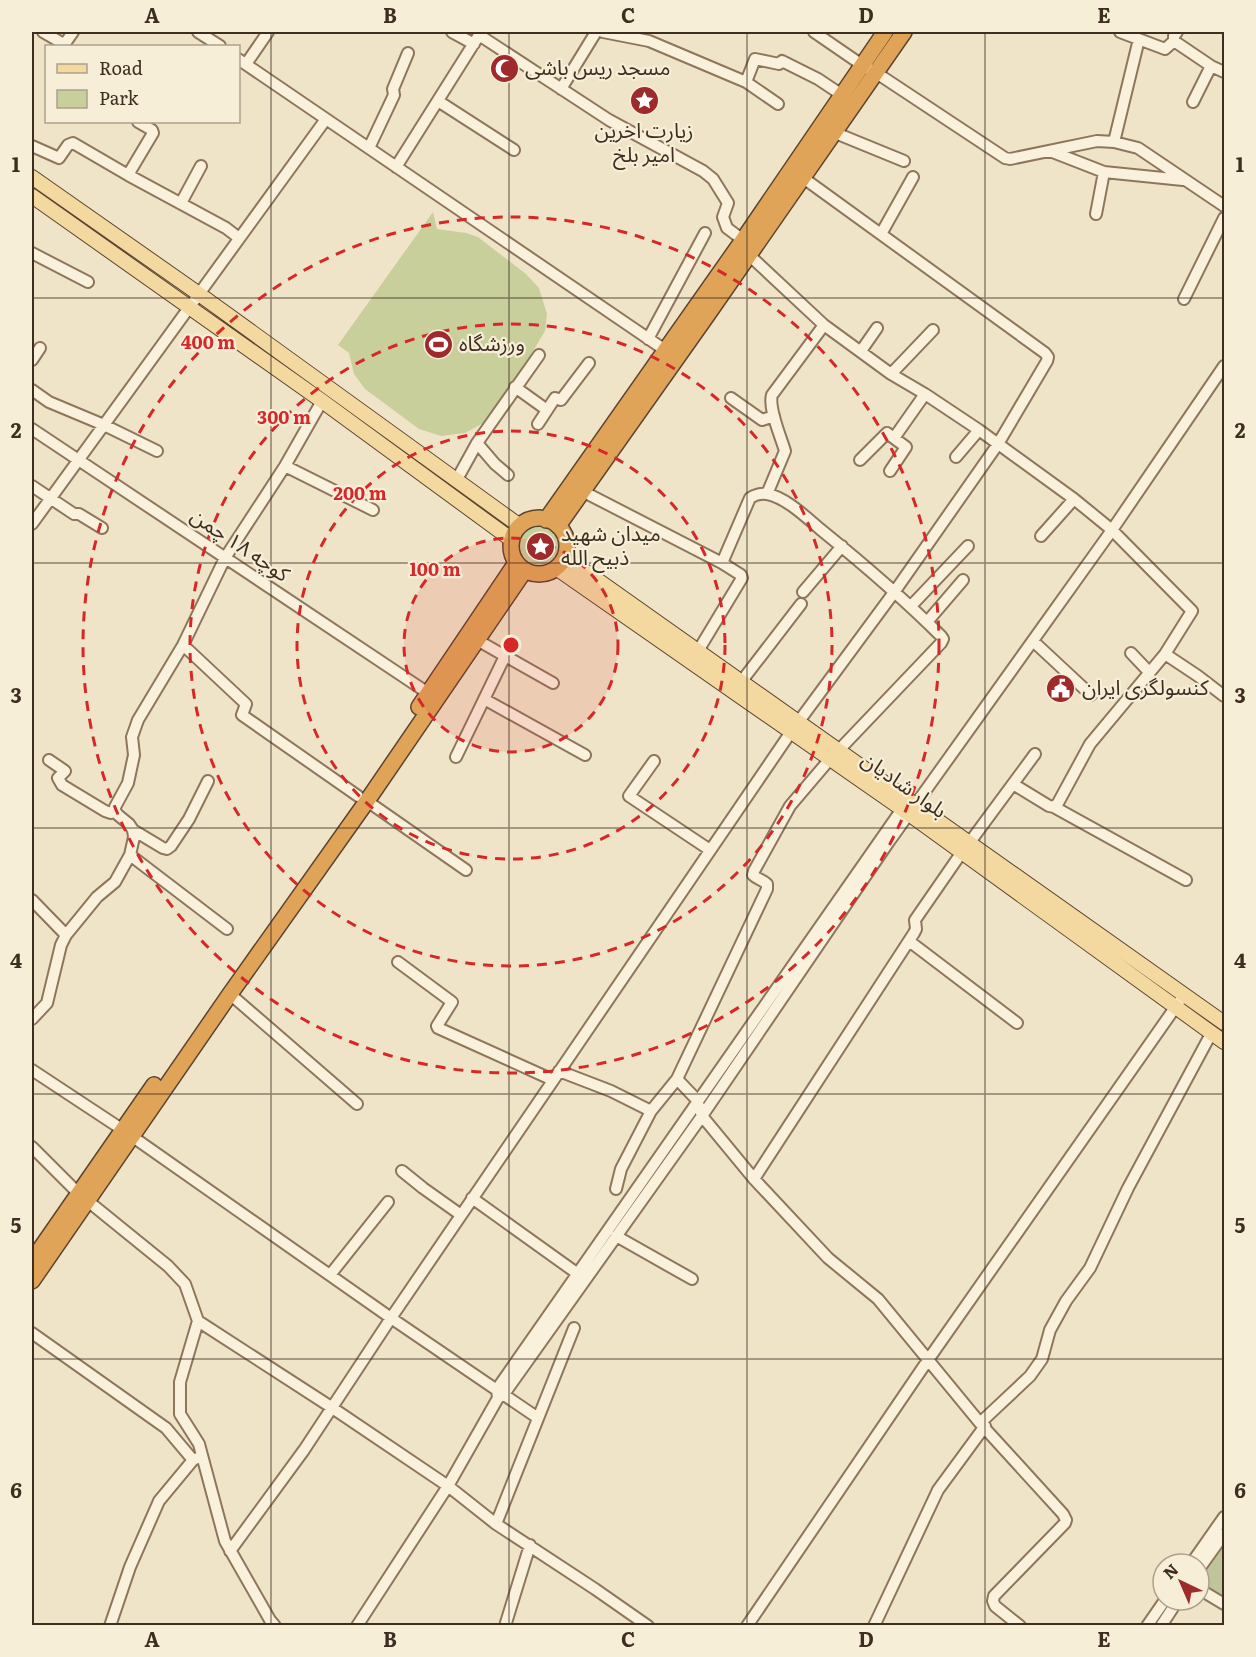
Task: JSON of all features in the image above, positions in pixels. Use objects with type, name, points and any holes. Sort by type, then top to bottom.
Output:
[{"type":"highway","points":[[552,523],[665,350],[802,177],[833,132],[868,69],[885,32]]},
{"type":"highway","points":[[552,523],[584,492],[746,247],[842,95],[904,32]]},
{"type":"highway","points":[[537,519],[552,523],[563,533],[567,549],[560,563],[541,574],[532,573],[520,566],[512,552],[516,533],[528,521],[537,519]]},
{"type":"highway","points":[[32,1261],[82,1197],[477,640],[520,566]]},
{"type":"highway","points":[[127,1133],[230,994],[363,799],[428,693],[520,566]]},
{"type":"highway","points":[[32,1281],[82,1197]]},
{"type":"main road","points":[[32,177],[199,294],[456,481],[516,533]]},
{"type":"main road","points":[[32,196],[322,401],[516,533]]},
{"type":"main road","name":"بلوار شادیان","points":[[560,563],[698,651],[741,682],[794,727]]},
{"type":"main road","name":"بلوار شادیان","points":[[560,563],[909,809],[1224,1023]]},
{"type":"main road","name":"بلوار شادیان","points":[[966,847],[1224,1042]]},
{"type":"street","points":[[43,32],[62,43],[66,42],[73,32]]},
{"type":"street","points":[[198,32],[218,45]]},
{"type":"street","points":[[268,32],[242,62],[665,350]]},
{"type":"street","points":[[452,32],[478,37],[609,120],[703,171],[713,179],[728,203],[723,218],[727,228],[824,325],[891,374],[979,430],[1074,499],[1112,530],[1192,611],[1165,654],[1090,744],[1054,807]]},
{"type":"street","points":[[561,89],[596,32]]},
{"type":"street","points":[[603,32],[649,41],[746,82],[778,104]]},
{"type":"street","points":[[814,32],[1005,159],[1096,141],[1114,142],[1138,148],[1224,206]]},
{"type":"street","points":[[1120,32],[1165,49],[1175,36],[1211,66],[1224,72]]},
{"type":"street","points":[[396,167],[478,37]]},
{"type":"street","points":[[1114,142],[1139,39]]},
{"type":"street","points":[[369,148],[394,95],[393,88],[408,53]]},
{"type":"street","points":[[746,82],[755,59],[779,64],[782,61],[818,79],[842,95]]},
{"type":"street","points":[[1193,102],[1211,66]]},
{"type":"street","points":[[438,101],[514,150]]},
{"type":"street","points":[[32,524],[326,119]]},
{"type":"street","points":[[128,175],[153,133],[140,123]]},
{"type":"street","points":[[833,132],[904,161]]},
{"type":"street","points":[[32,146],[59,158],[73,143],[226,228],[239,238]]},
{"type":"street","points":[[1049,151],[1104,172],[1186,181]]},
{"type":"street","points":[[181,203],[201,166]]},
{"type":"street","points":[[1096,214],[1104,172]]},
{"type":"street","points":[[230,1551],[304,1450],[330,1407],[794,727],[895,591],[998,444],[1048,357],[802,177]]},
{"type":"street","points":[[881,234],[913,177]]},
{"type":"street","points":[[1184,299],[1224,218]]},
{"type":"street","points":[[648,339],[705,233]]},
{"type":"street","points":[[32,253],[88,282]]},
{"type":"street","points":[[767,494],[785,451],[774,416],[772,395],[824,325]]},
{"type":"street","points":[[861,351],[877,328]]},
{"type":"street","points":[[891,374],[933,330]]},
{"type":"street","points":[[32,360],[40,348]]},
{"type":"street","points":[[456,481],[477,443],[539,354]]},
{"type":"street","points":[[537,424],[555,398],[561,400],[589,363]]},
{"type":"street","points":[[357,1626],[448,1486],[500,1393],[697,1100],[1034,641],[1224,366]]},
{"type":"street","points":[[515,387],[547,410]]},
{"type":"street","points":[[32,390],[49,402],[157,451]]},
{"type":"street","points":[[894,438],[925,394]]},
{"type":"street","points":[[731,398],[762,420],[774,416]]},
{"type":"street","points":[[115,811],[128,783],[134,755],[132,737],[138,720],[183,645],[225,558],[285,466],[322,401]]},
{"type":"street","name":"كوچه ١٨ چمن","points":[[32,429],[428,693]]},
{"type":"street","points":[[956,457],[979,430]]},
{"type":"street","points":[[860,460],[886,434],[906,447],[890,471]]},
{"type":"street","points":[[477,443],[495,465],[508,475]]},
{"type":"street","points":[[285,466],[373,510]]},
{"type":"street","points":[[32,486],[50,499],[102,528]]},
{"type":"street","points":[[584,492],[741,575],[742,578],[698,651]]},
{"type":"street","points":[[616,1190],[621,1170],[651,1111],[677,1079],[767,889],[767,884],[753,875],[790,807],[943,639],[895,591],[842,546],[789,504],[767,494],[750,498],[722,563]]},
{"type":"street","points":[[1041,536],[1074,499]]},
{"type":"street","points":[[802,592],[842,546]]},
{"type":"street","points":[[911,606],[968,546]]},
{"type":"street","points":[[927,622],[963,580]]},
{"type":"street","points":[[741,682],[801,604]]},
{"type":"street","points":[[477,640],[553,682]]},
{"type":"street","points":[[1034,641],[1091,695]]},
{"type":"street","points":[[183,645],[246,704],[242,715],[466,870]]},
{"type":"street","points":[[1131,653],[1150,673]]},
{"type":"street","points":[[1165,654],[1198,675],[1224,696]]},
{"type":"street","points":[[456,757],[505,656]]},
{"type":"street","points":[[484,699],[585,755]]},
{"type":"street","points":[[754,1179],[909,941],[915,931],[915,920],[1035,754]]},
{"type":"street","points":[[49,760],[65,771],[58,778],[62,784],[105,811],[111,813],[115,811]]},
{"type":"street","points":[[654,761],[629,796],[710,850]]},
{"type":"street","points":[[115,811],[133,830],[167,849],[189,819],[208,781]]},
{"type":"street","points":[[1013,784],[1185,880]]},
{"type":"street","points":[[500,1393],[702,1116],[909,809]]},
{"type":"street","points":[[32,1019],[47,1004],[61,945],[66,935],[97,897],[115,882],[130,855],[134,837],[133,830]]},
{"type":"street","points":[[130,855],[227,929]]},
{"type":"street","points":[[32,900],[66,935]]},
{"type":"street","points":[[909,941],[1017,1023]]},
{"type":"street","points":[[398,962],[452,1002],[437,1026],[438,1028],[556,1075],[612,1092],[651,1111]]},
{"type":"street","points":[[230,994],[357,1104]]},
{"type":"street","points":[[747,1626],[928,1360],[1184,994]]},
{"type":"street","points":[[874,1626],[938,1490],[982,1424],[1030,1376],[1042,1359],[1050,1330],[1066,1301],[1090,1268],[1128,1188],[1212,1032]]},
{"type":"street","points":[[32,1070],[127,1133],[538,1418]]},
{"type":"street","points":[[677,1079],[697,1100],[702,1116],[754,1179],[828,1258],[878,1299],[982,1424],[1063,1514],[1065,1523],[994,1596],[995,1606],[1020,1626]]},
{"type":"street","points":[[32,1147],[82,1197],[168,1266],[185,1284],[198,1321],[180,1382],[180,1414],[199,1444],[198,1458],[225,1541],[272,1624]]},
{"type":"street","points":[[402,1171],[461,1215]]},
{"type":"street","points":[[472,1198],[578,1274]]},
{"type":"street","points":[[330,1275],[388,1202]]},
{"type":"street","points":[[616,1236],[693,1279]]},
{"type":"street","points":[[198,1321],[448,1486],[496,1524],[648,1626]]},
{"type":"street","points":[[496,1524],[574,1328]]},
{"type":"street","points":[[32,1333],[166,1428],[198,1458]]},
{"type":"street","points":[[110,1626],[130,1567],[159,1501],[198,1458]]},
{"type":"street","points":[[1199,1552],[1224,1517]]},
{"type":"street","points":[[1211,1552],[1224,1534]]},
{"type":"street","points":[[506,1626],[530,1545]]},
{"type":"street","points":[[1211,1596],[1224,1604]]},
{"type":"street","points":[[1148,1626],[1158,1612]]},
{"type":"street","points":[[1161,1626],[1170,1612]]},
{"type":"green space","points":[[433,212],[437,229],[478,237],[526,274],[539,288],[547,314],[545,331],[502,403],[487,421],[465,433],[441,436],[419,429],[365,389],[354,374],[349,353],[338,345]]},
{"type":"green space","points":[[539,527],[553,533],[559,547],[553,561],[539,567],[525,561],[519,547],[525,533]]},
{"type":"green space","points":[[1224,1543],[1224,1597],[1211,1590],[1211,1561]]},
{"type":"place","name":"مسجد ریس باشی","points":[[504,68]]},
{"type":"place","name":"زیارت اخرین امیر بلخ","points":[[644,100]]},
{"type":"place","name":"ورزشگاه","points":[[438,344]]},
{"type":"place","name":"میدان شهید ذبیح الله","points":[[540,546]]},
{"type":"place","name":"کنسولگری ایران","points":[[1061,688]]}]
